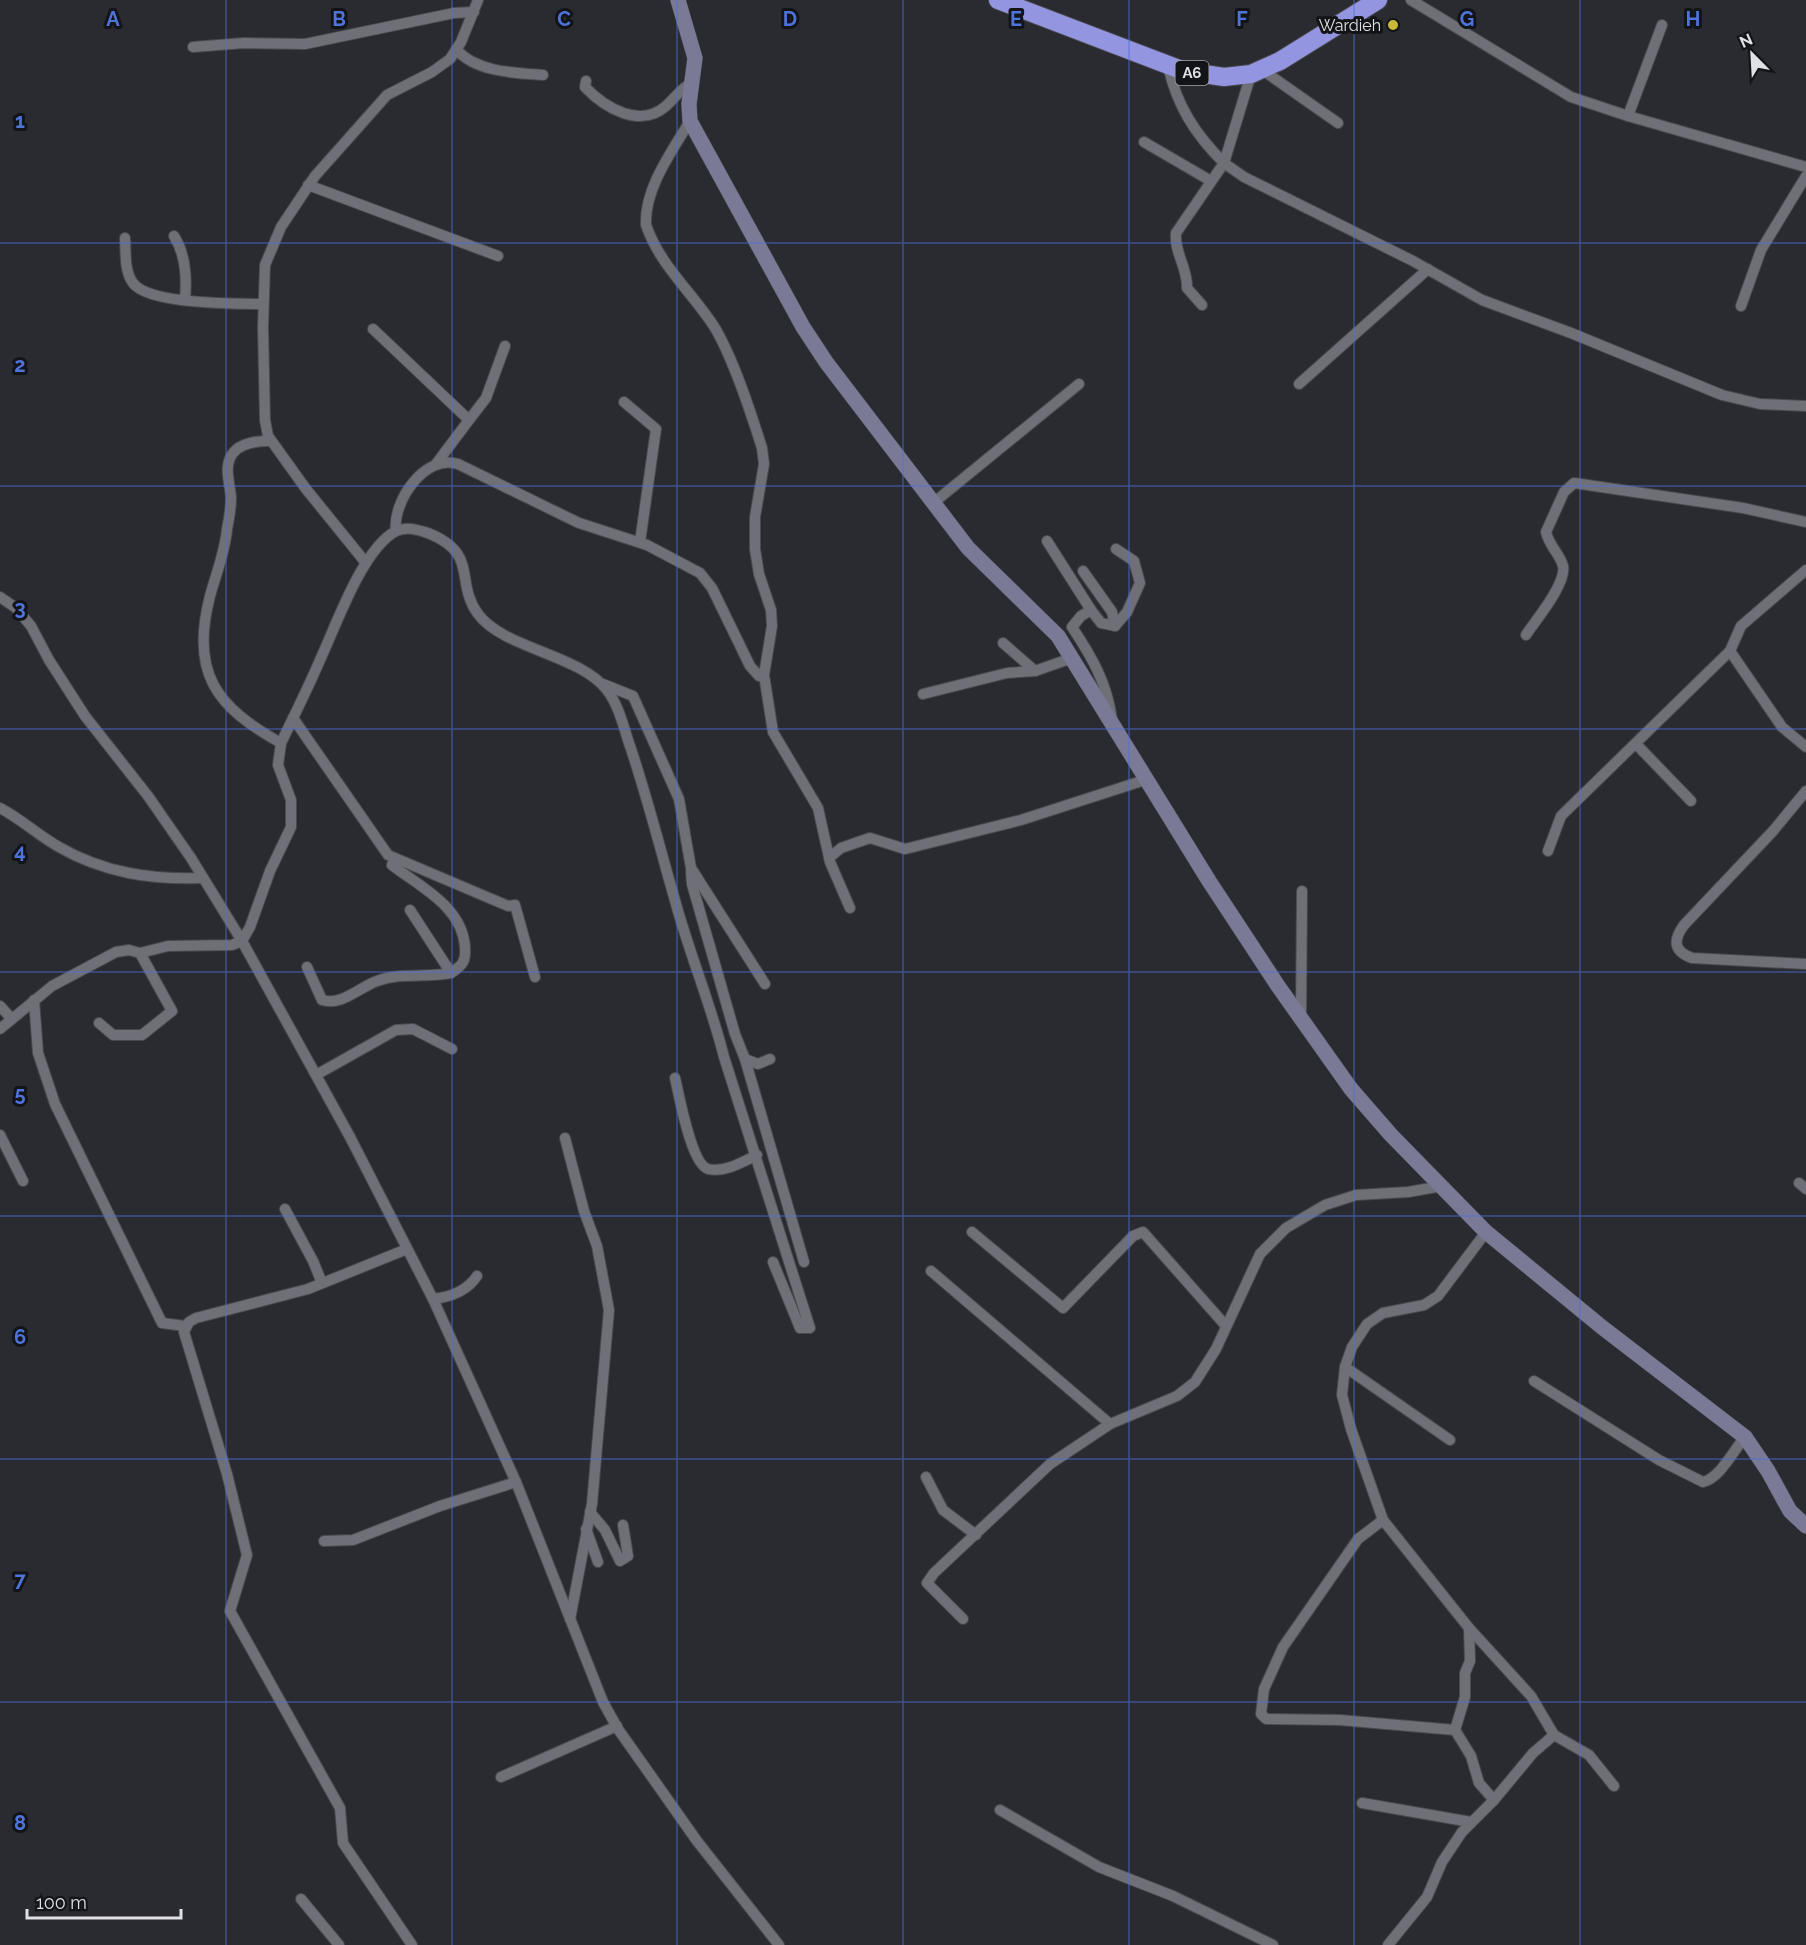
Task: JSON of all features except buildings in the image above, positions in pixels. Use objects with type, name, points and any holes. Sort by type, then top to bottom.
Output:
[{"type":"highway","name":"A6","points":[[998,0],[1168,66],[1213,77],[1256,72],[1314,42],[1378,0]]},
{"type":"street","points":[[366,563],[270,441],[265,420],[263,304],[268,254],[281,227],[308,185],[381,100],[396,89],[441,66],[457,50],[478,0]]},
{"type":"street","points":[[678,0],[694,50],[693,82],[689,104],[690,121],[803,327],[933,504],[992,574],[1058,636],[1112,720],[1209,881],[1351,1089],[1391,1135],[1486,1232],[1603,1328],[1745,1437],[1768,1471],[1790,1511],[1806,1526]]},
{"type":"street","points":[[1411,0],[1554,89],[1628,116],[1806,167]]},
{"type":"street","points":[[193,47],[244,43],[305,44],[454,13],[474,12]]},
{"type":"street","points":[[1628,116],[1662,25]]},
{"type":"street","points":[[457,50],[465,59],[501,70],[543,75]]},
{"type":"street","points":[[1168,66],[1176,97],[1187,120],[1224,164],[1244,177],[1428,269],[1482,300],[1571,333],[1722,395],[1760,404],[1806,406]]},
{"type":"street","points":[[1202,304],[1186,288],[1186,272],[1175,244],[1176,233],[1224,164],[1256,72],[1338,123]]},
{"type":"street","points":[[586,81],[585,87],[596,99],[634,118],[652,116],[666,106],[679,89],[693,82]]},
{"type":"street","points":[[690,121],[651,194],[647,204],[646,225],[678,282],[700,308],[722,341],[762,448],[764,464],[754,517],[755,549],[759,574],[771,610],[772,626],[764,675],[773,732],[818,808],[829,858],[850,908]]},
{"type":"street","points":[[1144,142],[1211,181]]},
{"type":"street","points":[[1741,306],[1761,250],[1806,176]]},
{"type":"street","points":[[308,185],[498,256]]},
{"type":"street","points":[[174,236],[179,244],[184,264],[186,299]]},
{"type":"street","points":[[125,238],[130,278],[138,288],[150,294],[186,299],[263,304]]},
{"type":"street","points":[[1299,384],[1428,269]]},
{"type":"street","points":[[374,328],[469,420]]},
{"type":"street","points":[[396,531],[395,519],[400,505],[423,472],[436,464],[486,398],[505,346]]},
{"type":"street","points":[[933,504],[1079,384]]},
{"type":"street","points":[[624,402],[656,429],[640,542]]},
{"type":"street","points":[[270,441],[243,445],[235,451],[228,463],[231,497],[227,534],[210,597],[203,641],[210,675],[230,709],[239,718],[281,743]]},
{"type":"street","points":[[436,464],[448,462],[458,464],[579,523],[640,542],[675,558],[704,578],[750,666],[759,676],[764,675]]},
{"type":"street","points":[[1526,635],[1562,578],[1562,562],[1551,547],[1546,532],[1564,492],[1574,483],[1743,508],[1806,522]]},
{"type":"street","points":[[0,1029],[34,1000],[101,958],[129,950],[140,953],[168,946],[232,945],[242,941],[250,927],[270,871],[291,827],[291,800],[278,765],[281,743],[366,563],[396,531],[410,528],[449,545],[462,561],[474,607],[487,623],[600,682],[633,696],[679,799],[692,884],[804,1262]]},
{"type":"street","points":[[1047,541],[1060,556],[1101,623],[1115,626]]},
{"type":"street","points":[[1115,626],[1127,612],[1140,583],[1134,561],[1116,549]]},
{"type":"street","points":[[1548,851],[1561,816],[1730,651],[1741,626],[1806,570]]},
{"type":"street","points":[[1083,571],[1112,612],[1115,626]]},
{"type":"street","points":[[0,597],[16,608],[31,626],[67,690],[148,796],[242,941],[316,1075],[433,1299],[516,1482],[603,1702],[617,1726],[697,1841],[779,1945]]},
{"type":"street","points":[[1091,610],[1081,616],[1072,627],[1095,660],[1109,696],[1112,720]]},
{"type":"street","points":[[1003,643],[1035,671]]},
{"type":"street","points":[[1730,651],[1782,727],[1806,747]]},
{"type":"street","points":[[923,694],[1007,673],[1035,671],[1072,658]]},
{"type":"street","points":[[600,682],[609,692],[622,720],[676,905],[810,1328],[800,1328],[773,1262]]},
{"type":"street","points":[[293,718],[388,855],[508,906],[515,905],[535,977]]},
{"type":"street","points":[[1636,744],[1691,801]]},
{"type":"street","points":[[829,858],[841,848],[870,838],[905,849],[1022,820],[1148,779]]},
{"type":"street","points":[[1806,791],[1773,831],[1684,925],[1676,936],[1675,944],[1681,954],[1692,958],[1806,964]]},
{"type":"street","points":[[0,808],[59,847],[102,867],[159,879],[203,878]]},
{"type":"street","points":[[307,967],[322,1000],[331,1003],[393,976],[451,973],[462,966],[466,959],[465,940],[456,919],[432,893],[392,865],[395,858]]},
{"type":"street","points":[[691,868],[765,984]]},
{"type":"street","points":[[1301,1018],[1302,891]]},
{"type":"street","points":[[410,910],[451,973]]},
{"type":"street","points":[[99,1023],[112,1035],[142,1035],[172,1011],[140,953]]},
{"type":"street","points":[[34,1000],[38,1053],[55,1104],[162,1323],[185,1326],[196,1318],[322,1283],[407,1249]]},
{"type":"street","points":[[0,1006],[11,1018]]},
{"type":"street","points":[[316,1075],[396,1030],[413,1029],[452,1048]]},
{"type":"street","points":[[745,1059],[758,1064],[770,1059]]},
{"type":"street","points":[[675,1077],[688,1131],[700,1164],[706,1168],[732,1167],[757,1155]]},
{"type":"street","points":[[0,1135],[23,1181]]},
{"type":"street","points":[[565,1138],[584,1211],[597,1246],[609,1310],[590,1512],[570,1619]]},
{"type":"street","points":[[963,1619],[927,1583],[958,1550],[1050,1464],[1110,1424],[1177,1396],[1195,1382],[1207,1365],[1260,1254],[1286,1228],[1325,1205],[1356,1195],[1408,1192],[1442,1186]]},
{"type":"street","points":[[285,1209],[322,1283]]},
{"type":"street","points":[[972,1232],[1063,1308],[1133,1236],[1143,1232],[1226,1326]]},
{"type":"street","points":[[1486,1232],[1438,1296],[1424,1305],[1383,1313],[1367,1324],[1352,1347],[1345,1367],[1342,1395],[1351,1429],[1383,1520],[1469,1628],[1531,1696],[1554,1735],[1589,1755],[1614,1786]]},
{"type":"street","points":[[931,1271],[1110,1424]]},
{"type":"street","points":[[433,1299],[453,1295],[470,1285],[477,1276]]},
{"type":"street","points":[[185,1326],[227,1474],[247,1555],[230,1611],[340,1808],[343,1842],[412,1945]]},
{"type":"street","points":[[1345,1367],[1450,1440]]},
{"type":"street","points":[[1534,1381],[1659,1460],[1703,1482],[1710,1480],[1721,1470],[1745,1437]]},
{"type":"street","points":[[926,1477],[943,1510],[976,1535]]},
{"type":"street","points":[[324,1541],[353,1540],[440,1506],[516,1482]]},
{"type":"street","points":[[590,1512],[604,1530],[620,1561],[628,1556],[623,1525]]},
{"type":"street","points":[[1383,1520],[1358,1539],[1283,1647],[1264,1689],[1261,1714],[1266,1719],[1340,1720],[1455,1730]]},
{"type":"street","points":[[586,1529],[598,1562]]},
{"type":"street","points":[[1469,1628],[1470,1661],[1465,1673],[1465,1697],[1455,1730],[1471,1756],[1479,1783],[1494,1800]]},
{"type":"street","points":[[501,1777],[617,1726]]},
{"type":"street","points":[[1389,1945],[1427,1897],[1442,1862],[1471,1822],[1494,1800],[1533,1753],[1554,1735]]},
{"type":"street","points":[[1362,1803],[1471,1822]]},
{"type":"street","points":[[1000,1810],[1101,1868],[1173,1896],[1273,1945]]},
{"type":"street","points":[[301,1899],[339,1945]]},
{"type":"place","name":"Wardieh","points":[[1393,25]]}]
